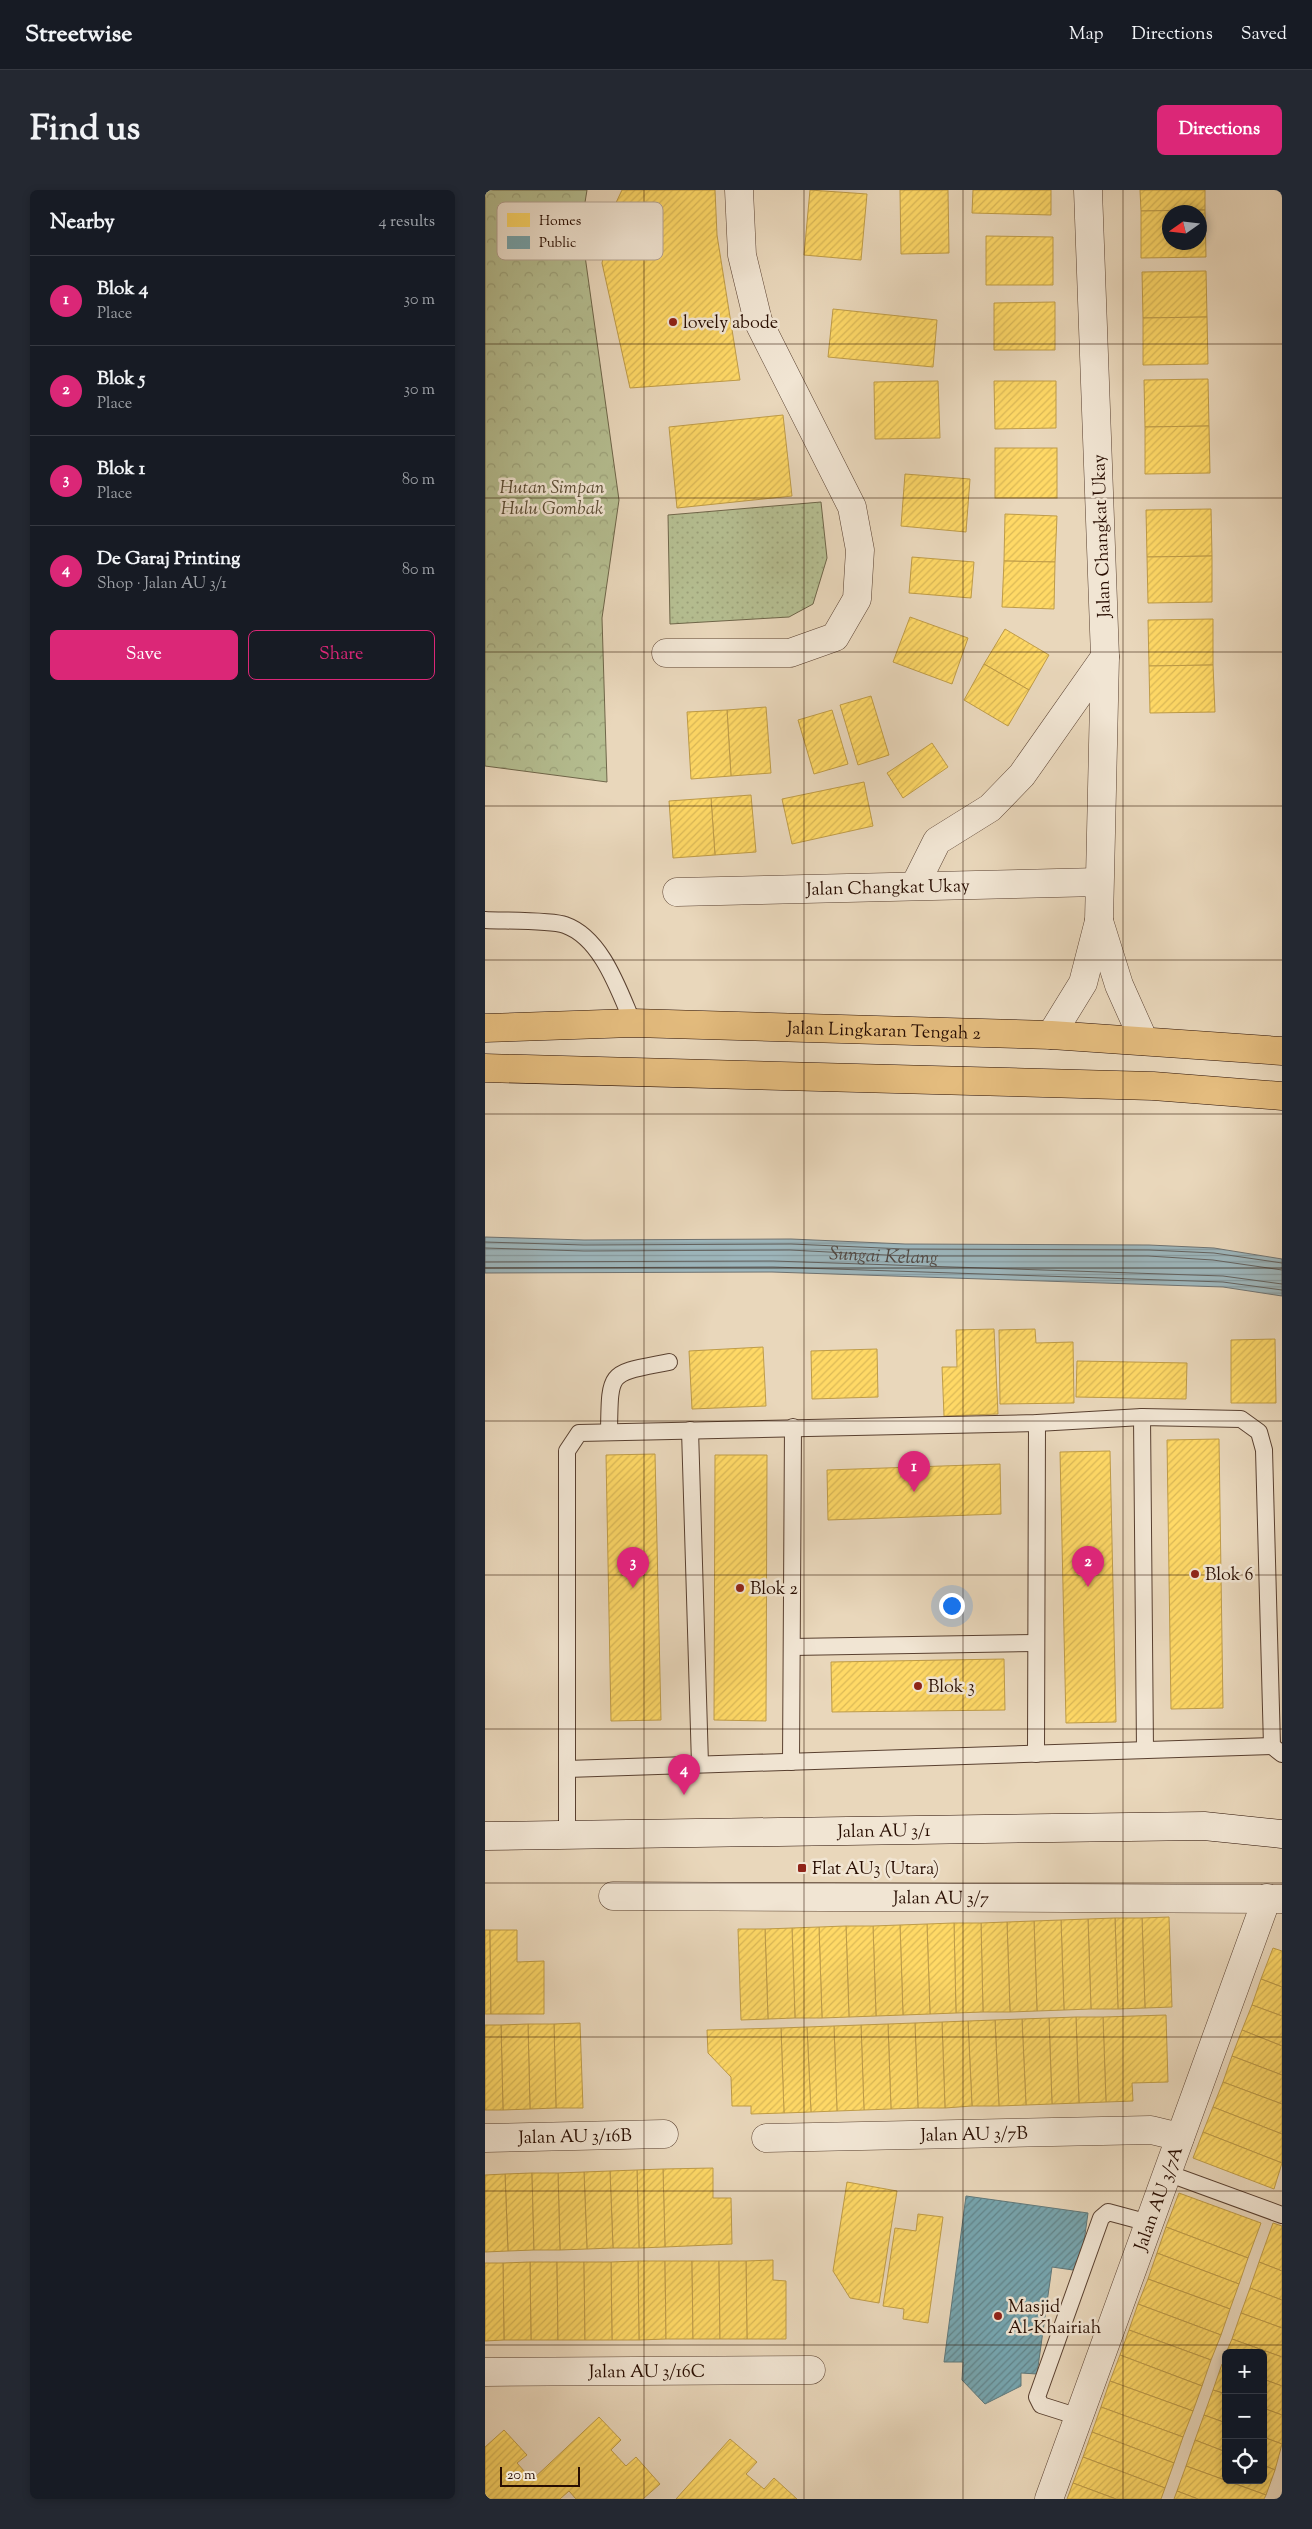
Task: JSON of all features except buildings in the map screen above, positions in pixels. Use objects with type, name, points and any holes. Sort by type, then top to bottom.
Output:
[{"type":"highway","name":"Jalan Lingkaran Tengah 2","points":[[485,1028],[633,1023],[1051,1035],[1282,1051]]},
{"type":"highway","points":[[485,1068],[1153,1086],[1282,1096]]},
{"type":"street","points":[[666,652],[790,653],[835,637],[857,599],[860,550],[852,507],[758,321],[742,255],[739,190]]},
{"type":"street","name":"Jalan Changkat Ukay","points":[[1051,1035],[1083,983],[1099,921],[1105,656],[1088,190]]},
{"type":"street","points":[[915,884],[937,840],[990,808],[1022,775],[1105,656]]},
{"type":"street","name":"Jalan Changkat Ukay","points":[[677,892],[915,884],[1099,882]]},
{"type":"street","name":"Jalan Changkat Ukay","points":[[1099,921],[1119,985],[1144,1041]]},
{"type":"street","name":"Jalan AU 3/1","points":[[485,1836],[1204,1826],[1282,1834]]},
{"type":"street","name":"Jalan AU 3/7","points":[[613,1896],[1274,1899]]},
{"type":"street","name":"Jalan AU 3/7A","points":[[1049,2499],[1180,2138],[1274,1899]]},
{"type":"street","name":"Jalan AU 3/7B","points":[[766,2138],[1151,2130],[1180,2138]]},
{"type":"street","name":"Jalan AU 3/16B","points":[[485,2138],[665,2134]]},
{"type":"street","name":"Jalan AU 3/16C","points":[[485,2372],[811,2370]]},
{"type":"lane","points":[[485,920],[565,924],[582,934],[607,965],[633,1023]]},
{"type":"lane","points":[[609,1432],[609,1388],[618,1374],[669,1362]]},
{"type":"lane","points":[[567,1769],[1145,1750],[1277,1750],[1263,1450],[1259,1432],[1241,1419],[1142,1417],[1037,1423],[579,1432],[567,1452],[567,1769],[567,1834]]},
{"type":"lane","points":[[1142,1417],[1145,1750]]},
{"type":"lane","points":[[1036,1754],[1037,1423]]},
{"type":"lane","points":[[791,1762],[793,1427]]},
{"type":"lane","points":[[690,1430],[700,1764]]},
{"type":"lane","points":[[792,1647],[1036,1643]]},
{"type":"lane","points":[[1167,2173],[1282,2215]]},
{"type":"lane","points":[[1079,2417],[1041,2405],[1037,2397],[1101,2218],[1108,2212],[1149,2223]]},
{"type":"green space","name":"Hutan Simpan Hulu Gombak","points":[[485,190],[587,190],[585,202],[497,202],[497,260],[586,260],[619,500],[602,618],[607,782],[485,766]]},
{"type":"green space","points":[[821,502],[827,558],[813,604],[789,617],[670,624],[668,515]]},
{"type":"water","name":"Sungai Kelang","points":[[485,1237],[584,1240],[791,1239],[905,1244],[1149,1245],[1214,1248],[1282,1259],[1282,1296],[1223,1287],[772,1272],[485,1273]]},
{"type":"place","name":"lovely abode","points":[[673,322]]},
{"type":"place","name":"Blok 4","points":[[914,1492]]},
{"type":"place","name":"Blok 6","points":[[1195,1574]]},
{"type":"place","name":"Blok 5","points":[[1088,1587]]},
{"type":"place","name":"Blok 1","points":[[633,1588]]},
{"type":"place","name":"Blok 2","points":[[740,1588]]},
{"type":"place","name":"Blok 3","points":[[918,1686]]},
{"type":"place","name":"De Garaj Printing","points":[[684,1795]]},
{"type":"place","name":"Flat AU3 (Utara)","points":[[802,1868]]},
{"type":"place","name":"Masjid Al-Khairiah","points":[[998,2316]]}]
